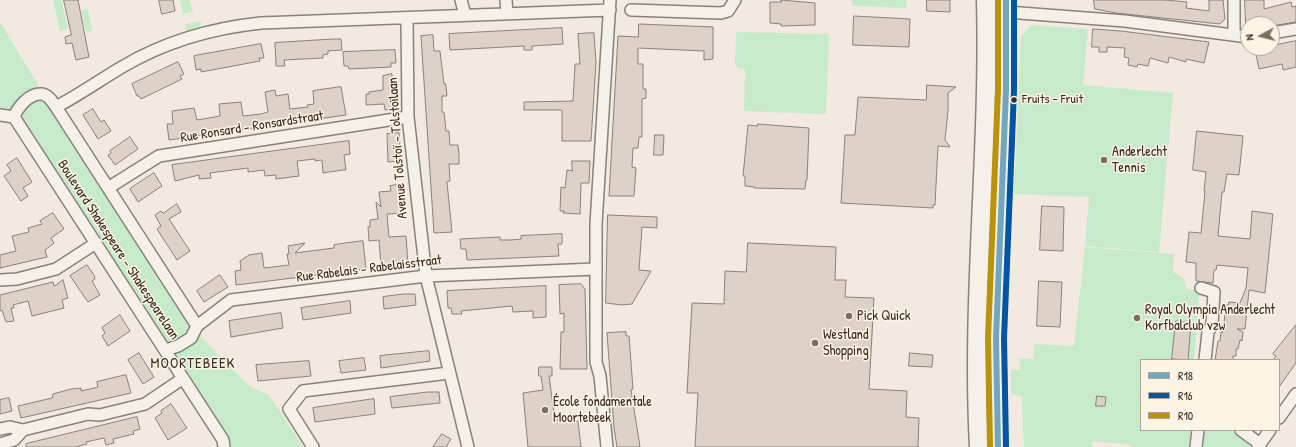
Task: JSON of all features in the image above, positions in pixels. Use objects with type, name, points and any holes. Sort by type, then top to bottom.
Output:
[{"type":"main road","points":[[979,447],[977,341],[986,60],[986,0]]},
{"type":"main road","points":[[998,447],[996,338],[1004,4]]},
{"type":"street","points":[[461,0],[465,15]]},
{"type":"street","points":[[506,0],[507,14]]},
{"type":"street","points":[[631,10],[721,13],[731,8],[735,0]]},
{"type":"street","points":[[1234,0],[1234,35]]},
{"type":"street","points":[[1004,4],[1240,36]]},
{"type":"street","points":[[56,107],[123,66],[186,39],[230,26],[261,23],[507,14],[610,5],[598,190],[595,270],[596,362],[600,376],[607,447]]},
{"type":"street","name":"Avenue Tolstoï - Tolstoïlaan","points":[[407,18],[408,117],[426,276],[468,447]]},
{"type":"street","points":[[1280,32],[1296,29]]},
{"type":"street","name":"Boulevard Shakespeare - Shakespearelaan","points":[[197,326],[48,96],[42,94],[21,104],[14,118],[224,443]]},
{"type":"street","points":[[0,115],[14,118]]},
{"type":"street","name":"Rue Ronsard - Ronsardstraat","points":[[108,188],[159,156],[408,117]]},
{"type":"street","points":[[980,235],[990,235],[999,245]]},
{"type":"street","points":[[0,280],[17,279],[56,269],[96,244]]},
{"type":"street","name":"Rue Rabelais - Rabelaisstraat","points":[[165,350],[178,346],[191,338],[197,326],[231,300],[426,276],[595,270]]},
{"type":"street","points":[[1201,288],[1214,292],[1212,325],[1208,332],[1205,359]]},
{"type":"street","points":[[313,447],[289,409],[303,391],[449,373]]},
{"type":"street","points":[[0,429],[10,427],[23,430],[88,414],[100,415],[145,404],[182,379]]},
{"type":"street","points":[[1280,417],[1296,394]]},
{"type":"street","points":[[0,444],[14,440],[23,430]]},
{"type":"street","points":[[1196,447],[1198,431]]},
{"type":"street","points":[[1242,431],[1259,446],[1269,431]]},
{"type":"green space","points":[[53,0],[61,0],[68,29],[60,31]]},
{"type":"green space","points":[[180,0],[190,0],[193,12],[183,14]]},
{"type":"green space","points":[[852,0],[907,0],[906,8],[852,6]]},
{"type":"green space","points":[[88,9],[92,31],[86,32],[81,10]]},
{"type":"green space","points":[[202,21],[198,31],[187,34],[185,24]]},
{"type":"green space","points":[[0,22],[50,105],[199,335],[249,386],[269,395],[303,447],[228,447],[13,108],[10,112],[0,114]]},
{"type":"green space","name":"Anderlecht Tennis","points":[[1031,25],[1088,29],[1083,85],[1173,93],[1159,252],[1085,246],[1089,197],[1014,194],[1021,37]]},
{"type":"green space","points":[[736,32],[829,34],[826,114],[744,111],[745,69],[737,68],[737,65],[735,65]]},
{"type":"green space","points":[[1085,247],[1174,254],[1173,272],[1183,278],[1187,289],[1200,291],[1194,359],[1140,359],[1140,431],[1193,431],[1191,447],[1131,447],[1131,445],[1093,441],[1092,447],[1024,447],[1022,397],[1011,394],[1011,370],[1020,370],[1020,358],[1033,359],[1034,344],[1074,346]]},
{"type":"green space","points":[[1203,431],[1234,431],[1249,441],[1249,447],[1201,447]]},
{"type":"building","points":[[64,0],[78,0],[89,57],[76,60],[72,43],[66,44],[65,37],[71,35]]},
{"type":"building","points":[[159,0],[173,0],[175,11],[162,14]]},
{"type":"building","points":[[781,0],[815,3],[815,25],[781,26],[781,24],[770,23],[770,2],[781,2]]},
{"type":"building","points":[[927,0],[950,0],[950,12],[927,11]]},
{"type":"building","points":[[1094,0],[1165,0],[1187,2],[1186,8],[1209,11],[1209,0],[1223,0],[1225,19],[1220,24],[1116,13],[1095,9]]},
{"type":"building","points":[[1245,0],[1264,0],[1264,9],[1291,2],[1292,7],[1296,6],[1296,22],[1280,25],[1280,16],[1246,16]]},
{"type":"building","points":[[854,16],[910,19],[909,47],[853,45]]},
{"type":"building","points":[[639,24],[713,27],[713,59],[704,60],[704,51],[638,48],[638,64],[643,64],[643,89],[646,89],[646,98],[642,99],[642,137],[639,137],[638,148],[633,148],[632,167],[636,168],[634,196],[609,196],[618,36],[638,37]]},
{"type":"building","points":[[562,28],[563,44],[532,46],[532,50],[524,50],[524,46],[450,50],[449,34]]},
{"type":"building","points":[[1093,29],[1209,42],[1204,63],[1186,59],[1186,62],[1169,57],[1168,63],[1150,58],[1148,66],[1138,64],[1137,67],[1128,65],[1129,58],[1124,57],[1125,48],[1107,47],[1107,52],[1099,52],[1099,47],[1092,47]]},
{"type":"building","points":[[594,33],[596,63],[591,141],[562,141],[562,110],[524,110],[524,102],[573,101],[575,64],[580,64],[578,34]]},
{"type":"building","points":[[433,35],[434,51],[440,51],[444,84],[446,84],[447,96],[442,96],[442,112],[444,112],[446,131],[449,131],[450,145],[458,145],[459,154],[459,164],[449,164],[450,181],[447,182],[452,232],[434,233],[421,36]]},
{"type":"building","points":[[341,39],[342,50],[328,51],[328,54],[323,55],[323,58],[284,60],[285,66],[276,66],[275,43]]},
{"type":"building","points":[[1296,41],[1296,67],[1283,70],[1282,64],[1259,69],[1256,56],[1280,56],[1280,44]]},
{"type":"building","points":[[261,44],[264,58],[259,58],[260,61],[201,72],[201,69],[196,70],[194,56]]},
{"type":"building","points":[[395,50],[396,63],[391,63],[391,67],[349,69],[348,66],[344,66],[343,52]]},
{"type":"building","points":[[178,62],[184,74],[180,76],[182,79],[141,99],[137,96],[132,84]]},
{"type":"building","points":[[392,74],[392,81],[396,80],[398,109],[385,110],[384,104],[366,105],[366,94],[369,94],[369,92],[383,90],[383,76]]},
{"type":"building","points":[[927,85],[956,87],[948,93],[945,140],[950,147],[938,146],[935,205],[933,205],[933,208],[841,203],[845,135],[855,135],[858,97],[926,100]]},
{"type":"building","points":[[341,87],[346,115],[169,140],[167,124],[173,124],[172,111],[194,108],[197,120],[220,116],[219,104],[241,102],[243,116],[261,114],[268,112],[265,92],[275,90],[276,96],[288,94],[290,109],[308,107],[307,105],[314,104],[313,91]]},
{"type":"building","points":[[93,109],[101,122],[104,120],[111,131],[98,139],[83,115]]},
{"type":"building","points":[[758,124],[809,128],[807,180],[805,189],[754,188],[745,186],[745,176],[743,176],[748,125],[757,126]]},
{"type":"building","points":[[1197,131],[1243,136],[1239,175],[1227,174],[1224,192],[1222,192],[1218,236],[1250,239],[1252,211],[1273,214],[1265,293],[1249,290],[1245,329],[1237,329],[1243,332],[1242,341],[1240,340],[1238,349],[1236,349],[1236,356],[1233,356],[1233,359],[1215,359],[1218,341],[1220,341],[1221,332],[1223,332],[1226,305],[1228,305],[1229,302],[1240,303],[1246,288],[1248,268],[1217,265],[1216,270],[1214,270],[1213,283],[1196,281],[1196,263],[1186,262],[1189,232],[1201,233],[1206,172],[1193,170]]},
{"type":"building","points":[[399,133],[401,161],[388,162],[387,134]]},
{"type":"building","points":[[655,135],[664,135],[663,155],[654,155]]},
{"type":"building","points":[[130,137],[138,149],[115,165],[108,155],[111,153],[110,151]]},
{"type":"building","points":[[349,141],[350,154],[344,155],[346,170],[323,173],[322,160],[315,161],[315,159],[297,161],[299,176],[276,179],[276,175],[265,176],[264,170],[248,172],[248,168],[210,173],[211,178],[199,179],[199,175],[175,181],[172,165]]},
{"type":"building","points":[[17,158],[32,182],[23,188],[28,196],[21,201],[4,176],[11,171],[7,165]]},
{"type":"building","points":[[572,161],[590,161],[589,183],[581,183],[580,214],[563,213],[564,211],[560,211],[561,187],[565,188],[567,170],[572,171]]},
{"type":"building","points":[[154,173],[162,186],[138,202],[130,189]]},
{"type":"building","points":[[403,184],[405,213],[387,214],[389,237],[406,236],[408,264],[381,266],[379,240],[369,241],[368,227],[370,227],[370,220],[378,219],[376,202],[381,207],[379,192],[391,191],[390,186]]},
{"type":"building","points":[[177,204],[181,212],[169,219],[190,251],[177,260],[157,229],[161,226],[155,215],[161,211],[163,213]]},
{"type":"building","points":[[1042,206],[1064,207],[1063,251],[1040,250]]},
{"type":"building","points":[[53,213],[64,229],[51,238],[54,243],[45,250],[47,257],[0,268],[0,255],[16,251],[12,236],[29,232],[28,228],[42,224],[40,221]]},
{"type":"building","points":[[608,215],[657,217],[657,228],[642,227],[639,270],[651,271],[632,304],[622,305],[606,303]]},
{"type":"building","points":[[562,234],[562,244],[558,244],[559,256],[467,260],[466,249],[461,249],[460,239],[500,237],[500,240],[511,240],[521,239],[521,236]]},
{"type":"building","points":[[363,241],[366,269],[236,285],[235,271],[241,270],[240,261],[249,255],[262,253],[264,268],[289,265],[287,254],[289,254],[288,246],[305,243],[295,253],[334,248],[334,245]]},
{"type":"building","points":[[748,243],[836,247],[835,280],[846,280],[845,297],[874,298],[869,389],[907,391],[906,417],[919,418],[918,447],[695,447],[698,393],[687,393],[692,303],[724,304],[725,271],[746,272]]},
{"type":"building","points":[[87,265],[94,275],[95,279],[92,281],[100,295],[88,302],[70,276]]},
{"type":"building","points":[[220,275],[228,287],[204,302],[197,291]]},
{"type":"building","points":[[63,280],[68,298],[62,300],[64,308],[32,316],[28,301],[13,305],[14,308],[11,308],[14,321],[6,322],[2,310],[0,311],[0,295],[53,282],[54,286]]},
{"type":"building","points":[[1039,281],[1062,282],[1060,327],[1037,326]]},
{"type":"building","points":[[581,284],[585,289],[587,369],[560,369],[561,332],[564,332],[564,313],[560,314],[559,285]]},
{"type":"building","points":[[546,286],[546,317],[533,318],[533,311],[513,312],[512,306],[461,311],[462,314],[452,314],[451,308],[448,308],[447,291]]},
{"type":"building","points":[[415,294],[416,305],[384,309],[383,297]]},
{"type":"building","points":[[350,301],[351,313],[303,320],[301,308]]},
{"type":"building","points":[[281,313],[283,328],[231,337],[229,321]]},
{"type":"building","points":[[120,315],[130,331],[108,346],[102,336],[105,333],[102,328]]},
{"type":"building","points":[[1176,321],[1191,323],[1188,359],[1172,359]]},
{"type":"building","points":[[1296,325],[1296,363],[1280,386],[1280,359],[1274,359],[1276,356],[1273,354]]},
{"type":"building","points":[[626,332],[626,336],[629,336],[633,389],[631,390],[640,447],[617,447],[614,428],[607,333]]},
{"type":"building","points":[[429,351],[430,361],[381,368],[380,356]]},
{"type":"building","points":[[139,353],[154,377],[143,384],[128,360]]},
{"type":"building","points":[[910,353],[933,355],[932,367],[909,366]]},
{"type":"building","points":[[364,358],[366,370],[341,373],[339,361]]},
{"type":"building","points":[[309,361],[311,376],[258,381],[256,365]]},
{"type":"building","points":[[539,367],[552,367],[552,376],[549,376],[555,420],[570,418],[571,422],[578,421],[581,447],[528,447],[523,393],[543,390],[541,376],[539,376]]},
{"type":"building","points":[[126,375],[131,393],[21,418],[18,406],[52,398],[53,394],[71,389],[81,388],[81,391],[98,387],[97,382]]},
{"type":"building","points":[[439,392],[440,403],[392,408],[390,397]]},
{"type":"building","points":[[1097,396],[1106,397],[1105,406],[1096,406]]},
{"type":"building","points":[[9,398],[12,411],[0,414],[0,400]]},
{"type":"building","points":[[374,399],[375,414],[315,422],[313,408]]},
{"type":"building","points":[[171,404],[187,428],[168,440],[155,418],[162,413],[161,411]]},
{"type":"building","points":[[137,417],[140,429],[133,431],[134,434],[113,439],[114,443],[106,445],[104,438],[86,442],[87,444],[75,447],[26,447],[26,444]]},
{"type":"building","points":[[442,434],[451,439],[446,447],[433,447]]},
{"type":"transit line","name":"R10","points":[[990,447],[988,338],[998,90],[998,0]]},
{"type":"transit line","name":"R18","points":[[998,447],[996,338],[1006,90],[1006,0]]},
{"type":"transit line","name":"R16","points":[[1006,447],[1004,338],[1014,90],[1014,0]]},
{"type":"place","name":"Fruits - Fruit","points":[[1014,100]]},
{"type":"place","name":"Anderlecht Tennis","points":[[1104,160]]},
{"type":"place","name":"Pick Quick","points":[[849,316]]},
{"type":"place","name":"Royal Olympia Anderlecht Korfbalclub vzw","points":[[1137,318]]},
{"type":"place","name":"Westland Shopping","points":[[815,343]]},
{"type":"place","name":"École fondamentale Moortebeek","points":[[545,410]]},
{"type":"district","name":"MOORTEBEEK","points":[[193,364]]}]
